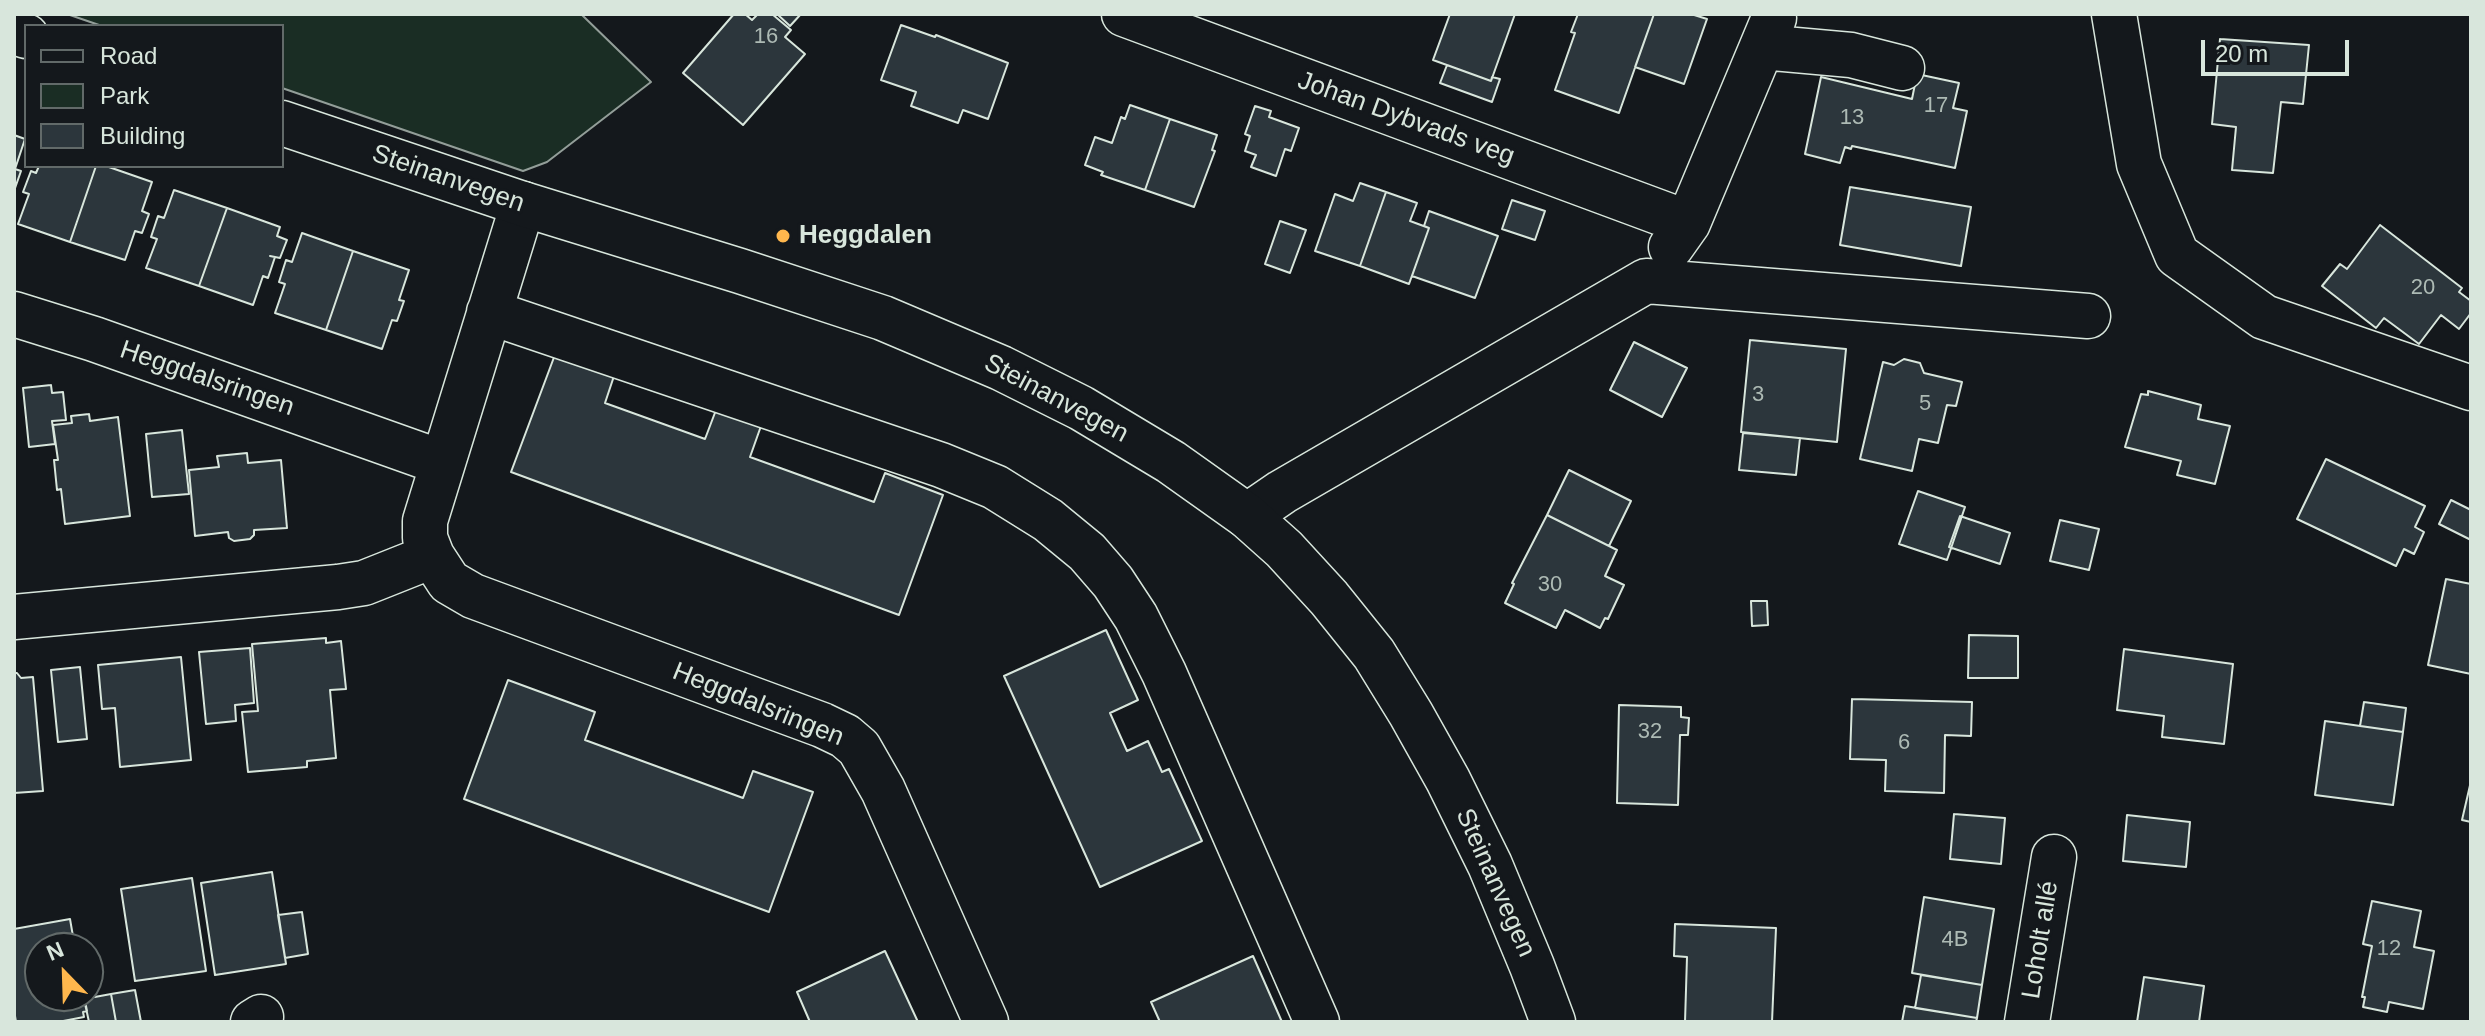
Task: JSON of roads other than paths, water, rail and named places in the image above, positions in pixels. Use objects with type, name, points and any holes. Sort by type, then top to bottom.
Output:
[{"type":"street","name":"Johan Dybvads veg","points":[[1124,14],[1688,223]]},
{"type":"street","points":[[2114,14],[2139,164],[2177,255],[2264,317],[2471,388]]},
{"type":"street","points":[[1247,516],[1282,492],[1646,281],[1688,223],[1768,33],[1902,68]]},
{"type":"street","name":"Steinanvegen","points":[[284,124],[523,204],[883,318],[1001,368],[1081,408],[1171,462],[1247,516],[1284,549],[1374,654],[1448,780],[1490,865],[1553,1022]]},
{"type":"street","points":[[14,617],[338,587],[364,583],[432,556],[425,538],[425,521],[523,204]]},
{"type":"street","points":[[1646,281],[2088,316]]},
{"type":"street","points":[[489,312],[955,470],[995,487],[1022,503],[1087,552],[1113,582],[1136,617],[1164,673],[1317,1022]]},
{"type":"street","name":"Heggdalsringen","points":[[14,314],[94,339],[443,463]]},
{"type":"street","name":"Heggdalsringen","points":[[432,556],[449,582],[473,596],[822,725],[852,742],[871,765],[883,790],[986,1022]]},
{"type":"street","name":"Loholt allé","points":[[2027,1022],[2054,857]]},
{"type":"place","name":"Heggdalen","points":[[783,236]]}]
